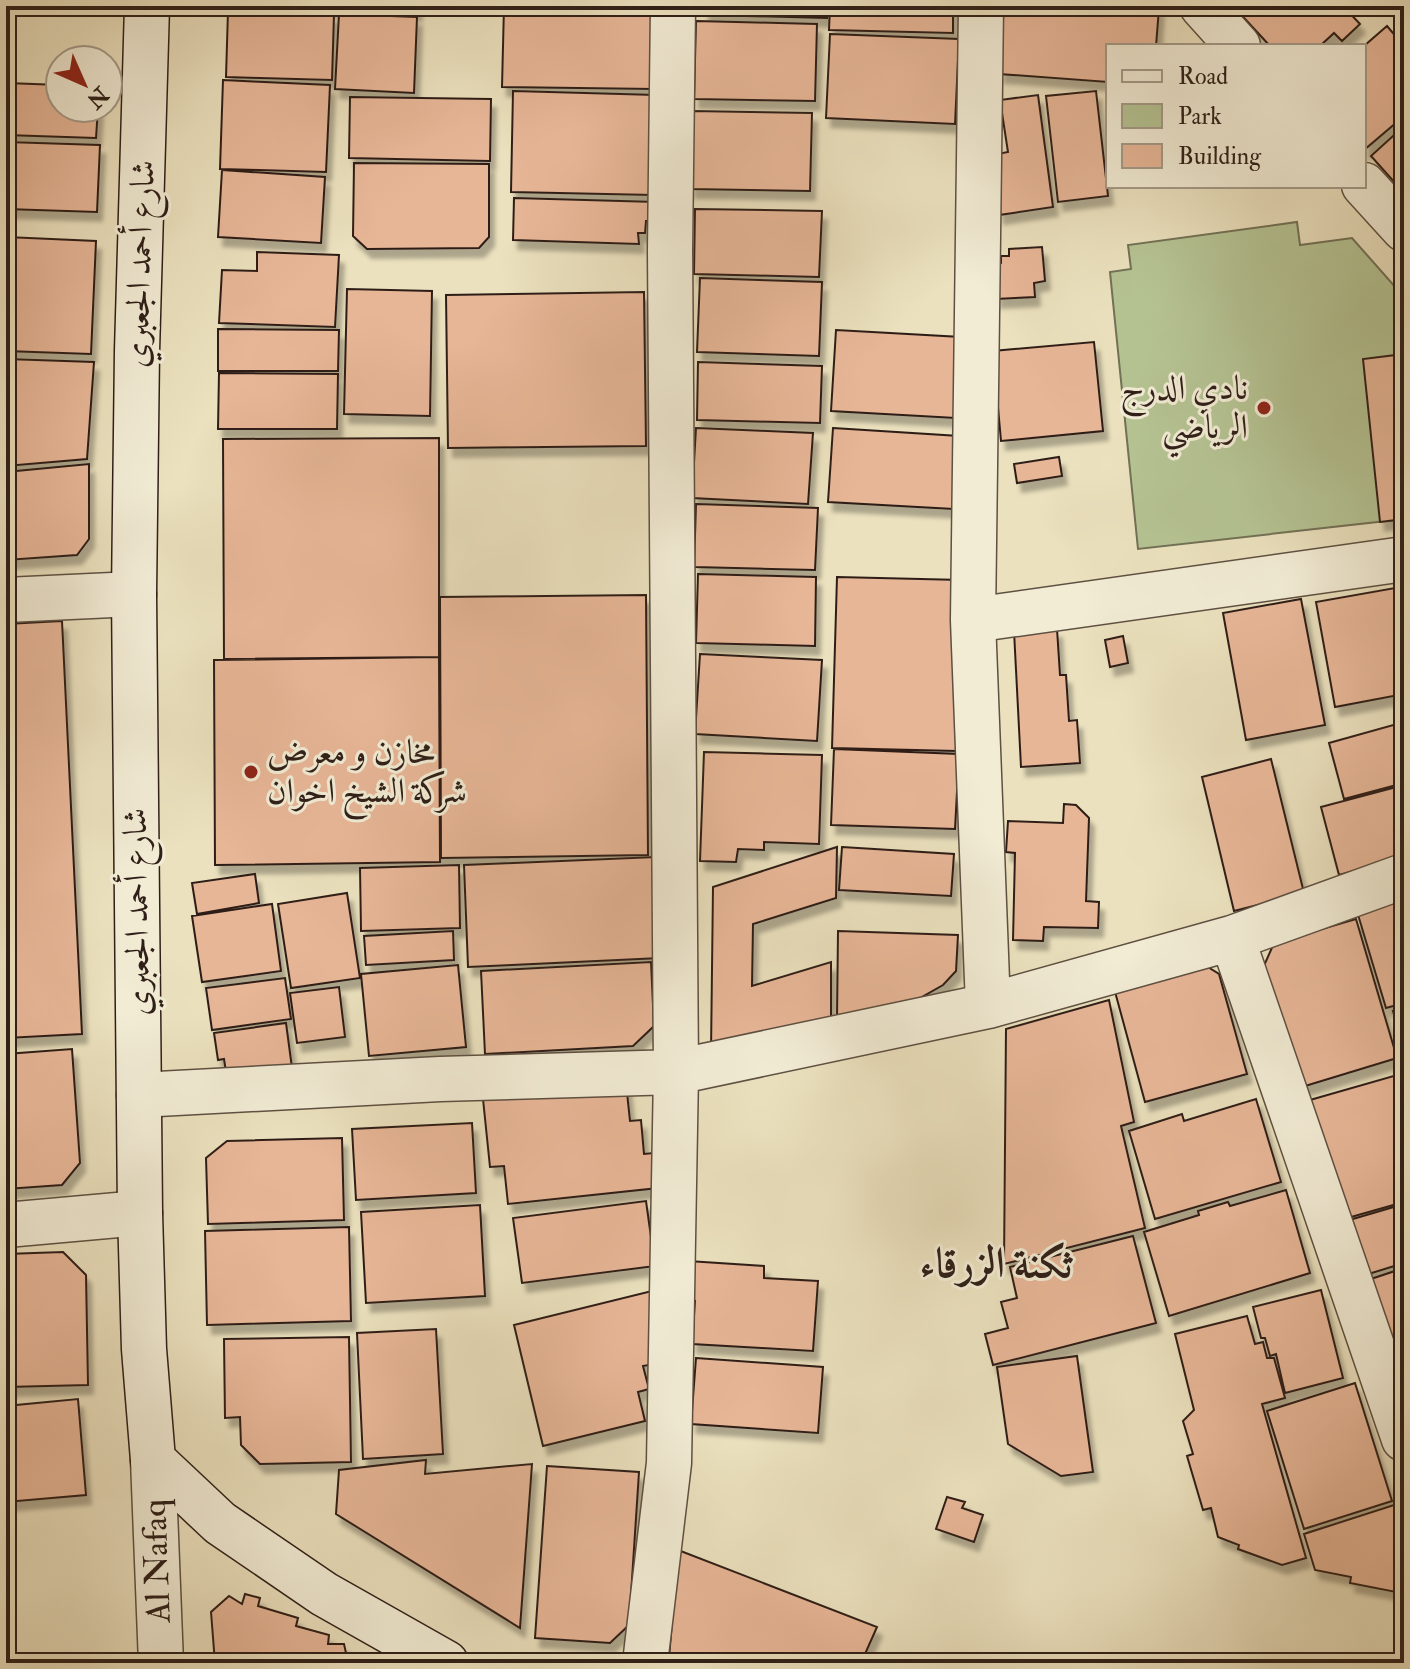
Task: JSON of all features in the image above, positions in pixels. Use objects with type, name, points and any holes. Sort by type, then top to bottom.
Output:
[{"type":"street","name":"شارع أحمد الجعبري","points":[[147,6],[134,594],[140,1213],[144,1349],[153,1460]]},
{"type":"street","points":[[645,1663],[669,1463],[676,1072],[670,250],[673,6]]},
{"type":"street","points":[[981,6],[973,620],[988,1006]]},
{"type":"street","points":[[1202,6],[1236,44]]},
{"type":"street","points":[[1366,187],[1404,229]]},
{"type":"street","points":[[973,620],[1404,559]]},
{"type":"street","points":[[6,600],[134,594]]},
{"type":"street","points":[[139,1095],[440,1079],[676,1072],[988,1006],[1232,938],[1404,876]]},
{"type":"street","points":[[1232,938],[1404,1439]]},
{"type":"street","points":[[6,1225],[140,1213]]},
{"type":"street","points":[[153,1460],[220,1523],[324,1594],[446,1663]]},
{"type":"street","name":"Al Nafaq","points":[[153,1460],[161,1663]]},
{"type":"green space","name":"نادي الدرج الرياضي","points":[[1297,222],[1300,245],[1352,238],[1404,297],[1404,519],[1138,549],[1110,272],[1131,269],[1128,245]]},
{"type":"building","points":[[260,6],[417,6],[417,12]]},
{"type":"building","points":[[504,6],[657,6],[655,89],[502,87]]},
{"type":"building","points":[[704,6],[827,6],[827,18],[704,15]]},
{"type":"building","points":[[830,6],[953,6],[953,33],[829,30]]},
{"type":"building","points":[[1004,6],[1159,8],[1156,44],[1106,44],[1106,82],[999,74]]},
{"type":"building","points":[[1233,6],[1343,6],[1360,24],[1342,41],[1334,33],[1322,44],[1268,44]]},
{"type":"building","points":[[228,11],[334,14],[332,80],[226,77]]},
{"type":"building","points":[[339,14],[417,17],[414,93],[335,89]]},
{"type":"building","points":[[696,21],[817,24],[815,101],[694,99]]},
{"type":"building","points":[[1387,26],[1404,46],[1404,116],[1366,148],[1366,44]]},
{"type":"building","points":[[830,34],[959,39],[955,124],[826,118]]},
{"type":"building","points":[[223,80],[330,85],[326,172],[220,169]]},
{"type":"building","points":[[6,83],[44,84],[44,124],[97,124],[96,138],[6,135]]},
{"type":"building","points":[[513,91],[656,95],[654,195],[511,192]]},
{"type":"building","points":[[1096,91],[1108,196],[1058,202],[1046,96]]},
{"type":"building","points":[[1038,95],[1053,207],[999,215],[992,155],[1008,152],[1000,100]]},
{"type":"building","points":[[350,97],[491,99],[490,161],[349,158]]},
{"type":"building","points":[[691,111],[812,113],[810,191],[690,189]]},
{"type":"building","points":[[1404,126],[1404,193],[1371,156]]},
{"type":"building","points":[[6,142],[100,145],[97,212],[6,209]]},
{"type":"building","points":[[354,163],[489,164],[489,237],[479,248],[367,249],[353,236]]},
{"type":"building","points":[[222,170],[325,177],[321,243],[218,237]]},
{"type":"building","points":[[514,198],[656,202],[656,221],[646,221],[645,233],[638,233],[639,244],[513,240]]},
{"type":"building","points":[[695,209],[822,211],[819,277],[694,274]]},
{"type":"building","points":[[6,237],[96,241],[91,354],[6,351]]},
{"type":"building","points":[[1042,247],[1045,281],[1034,283],[1035,297],[996,299],[994,264],[1001,263],[1001,256],[1009,256],[1009,249]]},
{"type":"building","points":[[257,252],[339,255],[335,327],[219,323],[222,270],[257,271]]},
{"type":"building","points":[[700,278],[822,282],[819,356],[697,352]]},
{"type":"building","points":[[347,289],[432,291],[430,416],[344,414]]},
{"type":"building","points":[[644,292],[646,446],[448,448],[446,295]]},
{"type":"building","points":[[218,329],[339,330],[338,371],[218,371]]},
{"type":"building","points":[[836,330],[961,337],[956,418],[831,411]]},
{"type":"building","points":[[1094,342],[1103,431],[1001,441],[993,351]]},
{"type":"building","points":[[1404,354],[1404,519],[1380,522],[1363,359]]},
{"type":"building","points":[[6,359],[94,362],[87,459],[6,466]]},
{"type":"building","points":[[698,362],[822,366],[820,423],[697,420]]},
{"type":"building","points":[[219,373],[338,374],[337,429],[218,429]]},
{"type":"building","points":[[696,428],[813,433],[808,504],[692,498]]},
{"type":"building","points":[[833,428],[959,436],[954,509],[828,502]]},
{"type":"building","points":[[439,438],[439,657],[224,659],[223,439]]},
{"type":"building","points":[[1059,457],[1062,476],[1017,483],[1014,464]]},
{"type":"building","points":[[89,464],[89,539],[77,555],[6,560],[6,472]]},
{"type":"building","points":[[696,504],[818,508],[815,570],[694,567]]},
{"type":"building","points":[[698,574],[816,577],[815,646],[696,643]]},
{"type":"building","points":[[837,577],[962,580],[957,751],[832,748]]},
{"type":"building","points":[[1395,588],[1404,598],[1404,694],[1335,707],[1316,602]]},
{"type":"building","points":[[646,595],[648,855],[441,858],[440,597]]},
{"type":"building","points":[[1301,599],[1325,725],[1246,740],[1223,613]]},
{"type":"building","points":[[62,621],[82,1034],[6,1038],[6,624]]},
{"type":"building","points":[[1057,629],[1060,675],[1066,675],[1069,721],[1077,720],[1080,763],[1021,767],[1014,631]]},
{"type":"building","points":[[1123,636],[1128,663],[1110,667],[1105,640]]},
{"type":"building","points":[[700,654],[822,660],[817,741],[695,734]]},
{"type":"building","points":[[439,657],[440,862],[215,865],[214,660]]},
{"type":"building","points":[[1404,722],[1404,783],[1344,799],[1329,743]]},
{"type":"building","points":[[834,749],[959,754],[955,829],[831,825]]},
{"type":"building","points":[[704,752],[822,755],[819,844],[764,842],[764,850],[738,849],[736,862],[700,861]]},
{"type":"building","points":[[1271,759],[1304,893],[1234,911],[1202,777]]},
{"type":"building","points":[[1404,785],[1404,857],[1339,875],[1321,807]]},
{"type":"building","points":[[1064,804],[1076,805],[1089,818],[1086,901],[1099,902],[1098,928],[1044,927],[1043,941],[1013,940],[1015,853],[1006,852],[1008,821],[1063,823]]},
{"type":"building","points":[[837,847],[836,898],[753,924],[752,986],[831,962],[831,1020],[711,1051],[713,887]]},
{"type":"building","points":[[842,847],[954,854],[951,896],[839,890]]},
{"type":"building","points":[[656,857],[660,958],[468,967],[464,865]]},
{"type":"building","points":[[459,865],[460,928],[361,931],[360,868]]},
{"type":"building","points":[[255,874],[259,903],[197,914],[192,883]]},
{"type":"building","points":[[1404,882],[1404,1003],[1386,1008],[1353,898]]},
{"type":"building","points":[[347,893],[360,978],[291,988],[278,904]]},
{"type":"building","points":[[272,904],[281,971],[202,982],[192,916]]},
{"type":"building","points":[[1356,919],[1397,1058],[1292,1090],[1259,977],[1274,943]]},
{"type":"building","points":[[453,931],[454,960],[366,965],[364,936]]},
{"type":"building","points":[[838,931],[958,935],[956,971],[943,985],[920,998],[837,1018]]},
{"type":"building","points":[[651,962],[654,1026],[633,1046],[485,1054],[481,971]]},
{"type":"building","points":[[1203,964],[1219,974],[1247,1074],[1145,1102],[1114,988]]},
{"type":"building","points":[[458,965],[466,1047],[369,1056],[361,974]]},
{"type":"building","points":[[285,978],[291,1019],[212,1030],[206,988]]},
{"type":"building","points":[[339,987],[345,1037],[297,1043],[290,993]]},
{"type":"building","points":[[1109,1000],[1134,1122],[1121,1126],[1145,1228],[1004,1264],[1006,1029]]},
{"type":"building","points":[[1404,1008],[1404,1047],[1393,1011]]},
{"type":"building","points":[[286,1023],[292,1068],[227,1078],[224,1059],[218,1060],[214,1033]]},
{"type":"building","points":[[72,1049],[80,1163],[62,1185],[6,1189],[6,1054]]},
{"type":"building","points":[[1404,1073],[1404,1202],[1344,1219],[1310,1100]]},
{"type":"building","points":[[626,1083],[630,1121],[641,1120],[644,1154],[654,1153],[658,1188],[508,1204],[504,1166],[490,1167],[483,1099]]},
{"type":"building","points":[[1256,1099],[1281,1182],[1155,1219],[1129,1131],[1182,1114],[1184,1121]]},
{"type":"building","points":[[472,1123],[476,1193],[356,1200],[352,1129]]},
{"type":"building","points":[[342,1138],[344,1220],[208,1224],[206,1158],[227,1141]]},
{"type":"building","points":[[1286,1190],[1310,1273],[1169,1316],[1144,1232],[1199,1215],[1198,1211],[1228,1202],[1230,1206]]},
{"type":"building","points":[[646,1201],[655,1266],[522,1283],[513,1218]]},
{"type":"building","points":[[1404,1204],[1404,1263],[1362,1276],[1346,1221]]},
{"type":"building","points":[[480,1205],[485,1296],[366,1303],[361,1212]]},
{"type":"building","points":[[349,1227],[351,1321],[207,1325],[205,1231]]},
{"type":"building","points":[[1133,1236],[1156,1323],[993,1365],[985,1334],[1008,1328],[1001,1302],[1017,1298],[1010,1267]]},
{"type":"building","points":[[63,1252],[86,1275],[88,1385],[6,1387],[6,1254]]},
{"type":"building","points":[[688,1261],[764,1266],[764,1278],[818,1281],[813,1351],[692,1344],[695,1301],[686,1300]]},
{"type":"building","points":[[1404,1268],[1404,1335],[1386,1342],[1365,1281]]},
{"type":"building","points":[[660,1289],[654,1364],[643,1366],[649,1389],[638,1392],[645,1421],[543,1446],[514,1325]]},
{"type":"building","points":[[1321,1290],[1343,1378],[1285,1393],[1276,1354],[1270,1356],[1265,1338],[1261,1338],[1253,1307]]},
{"type":"building","points":[[1247,1316],[1255,1344],[1263,1342],[1267,1358],[1274,1358],[1285,1398],[1262,1404],[1306,1558],[1282,1565],[1238,1549],[1239,1545],[1218,1537],[1211,1508],[1203,1510],[1187,1456],[1193,1454],[1183,1421],[1194,1410],[1175,1334]]},
{"type":"building","points":[[436,1329],[443,1454],[363,1459],[357,1333]]},
{"type":"building","points":[[349,1337],[351,1462],[260,1464],[241,1445],[240,1417],[225,1418],[224,1339]]},
{"type":"building","points":[[1077,1356],[1093,1472],[1061,1476],[1008,1444],[997,1367]]},
{"type":"building","points":[[696,1358],[823,1367],[818,1433],[691,1424]]},
{"type":"building","points":[[1355,1383],[1392,1501],[1304,1529],[1267,1411]]},
{"type":"building","points":[[78,1399],[86,1495],[6,1502],[6,1406]]},
{"type":"building","points":[[426,1460],[425,1474],[532,1464],[520,1628],[336,1514],[339,1470]]},
{"type":"building","points":[[547,1466],[639,1472],[629,1625],[610,1643],[535,1638]]},
{"type":"building","points":[[947,1497],[965,1502],[962,1508],[983,1515],[974,1542],[936,1529]]},
{"type":"building","points":[[1394,1505],[1404,1538],[1404,1583],[1396,1592],[1350,1583],[1351,1577],[1315,1570],[1304,1534]]},
{"type":"building","points":[[678,1550],[877,1627],[861,1663],[683,1663],[669,1658]]},
{"type":"building","points":[[245,1594],[260,1598],[258,1606],[298,1618],[296,1626],[329,1635],[328,1644],[344,1644],[346,1653],[365,1657],[365,1663],[215,1663],[211,1612],[229,1596],[242,1604]]},
{"type":"place","name":"نادي الدرج الرياضي","points":[[1264,408]]},
{"type":"place","name":"مخازن و معرض شركة الشيخ اخوان","points":[[251,772]]},
{"type":"district","name":"ثكنة الزرقاء","points":[[996,1264]]}]
